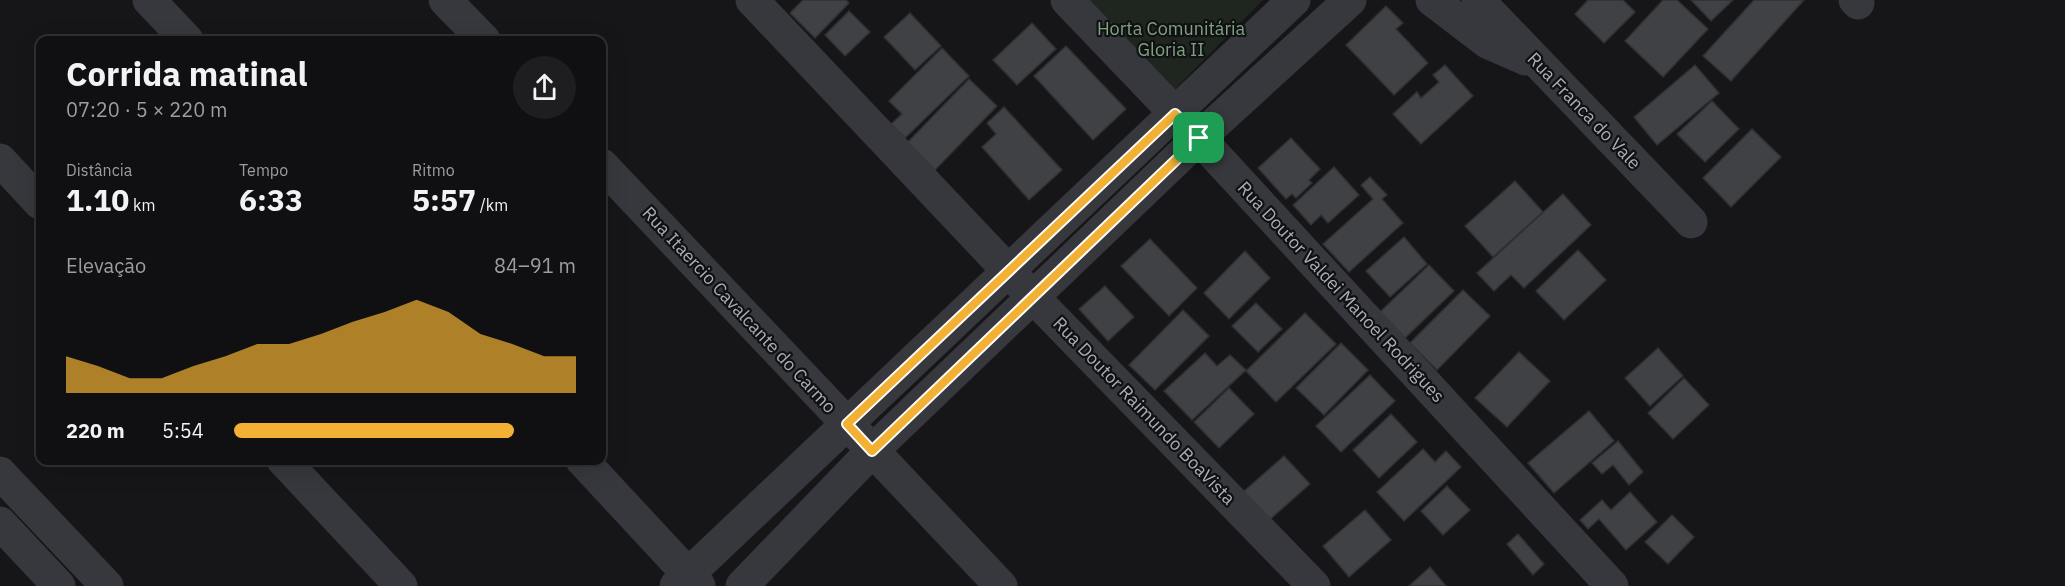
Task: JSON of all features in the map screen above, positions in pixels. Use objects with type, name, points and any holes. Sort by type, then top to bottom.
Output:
[{"type":"street","points":[[149,0],[183,36]]},
{"type":"street","points":[[445,0],[480,36]]},
{"type":"street","name":"Rua Doutor Raimundo BoaVista","points":[[752,0],[1033,297],[1314,586]]},
{"type":"street","name":"Rua Doutor Valdei Manoel Rodrigues","points":[[1067,0],[1199,138],[1612,586]]},
{"type":"street","points":[[586,465],[688,582],[847,424],[1294,0]]},
{"type":"street","points":[[741,586],[872,451],[1199,138],[1350,0]]},
{"type":"street","points":[[1432,0],[1487,42],[1541,66]]},
{"type":"street","name":"Rua Franca do Vale","points":[[1478,0],[1690,222]]},
{"type":"street","points":[[0,160],[36,199]]},
{"type":"street","name":"Rua Itaercio Cavalcante do Carmo","points":[[606,169],[1001,586]]},
{"type":"street","points":[[288,465],[401,586]]},
{"type":"street","points":[[0,473],[107,586]]},
{"type":"street","points":[[0,523],[59,586]]},
{"type":"green space","name":"Horta Comunitária Gloria II","points":[[1084,0],[1263,0],[1169,95]]},
{"type":"building","points":[[803,0],[846,0],[849,3],[815,38],[790,13]]},
{"type":"building","points":[[1588,0],[1623,0],[1635,12],[1604,43],[1575,14]]},
{"type":"building","points":[[1663,0],[1677,0],[1708,29],[1663,77],[1625,41]]},
{"type":"building","points":[[1691,0],[1733,0],[1711,21]]},
{"type":"building","points":[[1754,0],[1804,0],[1731,81],[1703,56]]},
{"type":"building","points":[[1386,6],[1403,23],[1396,29],[1428,63],[1394,95],[1346,45]]},
{"type":"building","points":[[849,11],[870,32],[845,56],[825,35]]},
{"type":"building","points":[[910,13],[941,46],[915,70],[884,37]]},
{"type":"building","points":[[1032,23],[1056,49],[1017,85],[993,60]]},
{"type":"building","points":[[1066,46],[1126,109],[1093,140],[1034,76]]},
{"type":"building","points":[[942,48],[969,76],[905,138],[891,124],[902,114],[889,101]]},
{"type":"building","points":[[1445,65],[1473,96],[1421,144],[1393,114],[1417,92],[1421,98],[1439,82],[1433,75]]},
{"type":"building","points":[[1695,65],[1719,93],[1657,145],[1634,117]]},
{"type":"building","points":[[969,79],[997,106],[935,170],[907,143]]},
{"type":"building","points":[[1712,101],[1739,129],[1705,162],[1677,134]]},
{"type":"building","points":[[1004,107],[1062,170],[1029,200],[982,147],[996,134],[987,123]]},
{"type":"building","points":[[1752,129],[1781,157],[1731,207],[1703,178]]},
{"type":"building","points":[[1291,138],[1320,169],[1309,180],[1312,183],[1296,198],[1292,194],[1286,199],[1258,168]]},
{"type":"building","points":[[1334,167],[1359,195],[1328,223],[1321,215],[1311,225],[1293,205]]},
{"type":"building","points":[[1370,177],[1387,195],[1382,199],[1403,223],[1349,272],[1323,244],[1373,199],[1361,185]]},
{"type":"building","points":[[1515,181],[1543,212],[1493,257],[1465,226]]},
{"type":"building","points":[[1563,194],[1591,225],[1524,288],[1511,275],[1494,291],[1477,273]]},
{"type":"building","points":[[1404,237],[1427,264],[1390,297],[1366,271]]},
{"type":"building","points":[[1150,239],[1197,288],[1169,316],[1121,266]]},
{"type":"building","points":[[1578,250],[1606,280],[1564,320],[1536,291]]},
{"type":"building","points":[[1245,251],[1270,278],[1229,319],[1204,293]]},
{"type":"building","points":[[1429,265],[1454,291],[1405,338],[1380,312]]},
{"type":"building","points":[[1105,286],[1134,317],[1108,341],[1079,309]]},
{"type":"building","points":[[1463,290],[1490,316],[1437,370],[1410,343]]},
{"type":"building","points":[[1256,303],[1282,329],[1258,352],[1232,326]]},
{"type":"building","points":[[1183,310],[1209,336],[1155,390],[1129,365]]},
{"type":"building","points":[[1305,313],[1336,344],[1276,402],[1246,371]]},
{"type":"building","points":[[1341,343],[1368,370],[1324,415],[1296,388]]},
{"type":"building","points":[[1658,348],[1683,376],[1650,406],[1625,378]]},
{"type":"building","points":[[1519,352],[1550,381],[1507,427],[1475,398]]},
{"type":"building","points":[[1205,353],[1217,366],[1230,355],[1246,370],[1192,420],[1164,391]]},
{"type":"building","points":[[1370,375],[1395,401],[1341,452],[1316,426]]},
{"type":"building","points":[[1684,378],[1709,405],[1673,439],[1648,413]]},
{"type":"building","points":[[1229,388],[1254,414],[1219,448],[1194,422]]},
{"type":"building","points":[[1589,411],[1614,441],[1554,493],[1528,463]]},
{"type":"building","points":[[1391,414],[1417,442],[1379,478],[1353,450]]},
{"type":"building","points":[[1618,441],[1643,472],[1629,485],[1613,465],[1602,474],[1592,463]]},
{"type":"building","points":[[1423,449],[1435,462],[1446,451],[1461,467],[1404,521],[1377,492]]},
{"type":"building","points":[[1284,456],[1310,484],[1267,522],[1242,493]]},
{"type":"building","points":[[1447,486],[1470,510],[1443,535],[1421,511]]},
{"type":"building","points":[[1630,492],[1657,522],[1626,550],[1599,519],[1588,529],[1580,520],[1602,500],[1611,510]]},
{"type":"building","points":[[1365,510],[1391,540],[1349,577],[1323,546]]},
{"type":"building","points":[[1672,515],[1694,537],[1668,564],[1645,542]]},
{"type":"building","points":[[1518,534],[1544,564],[1533,575],[1507,544]]},
{"type":"building","points":[[1430,567],[1446,586],[1409,586]]},
{"type":"route","points":[[1175,114],[1199,138],[872,451],[847,424],[1175,114]]}]
